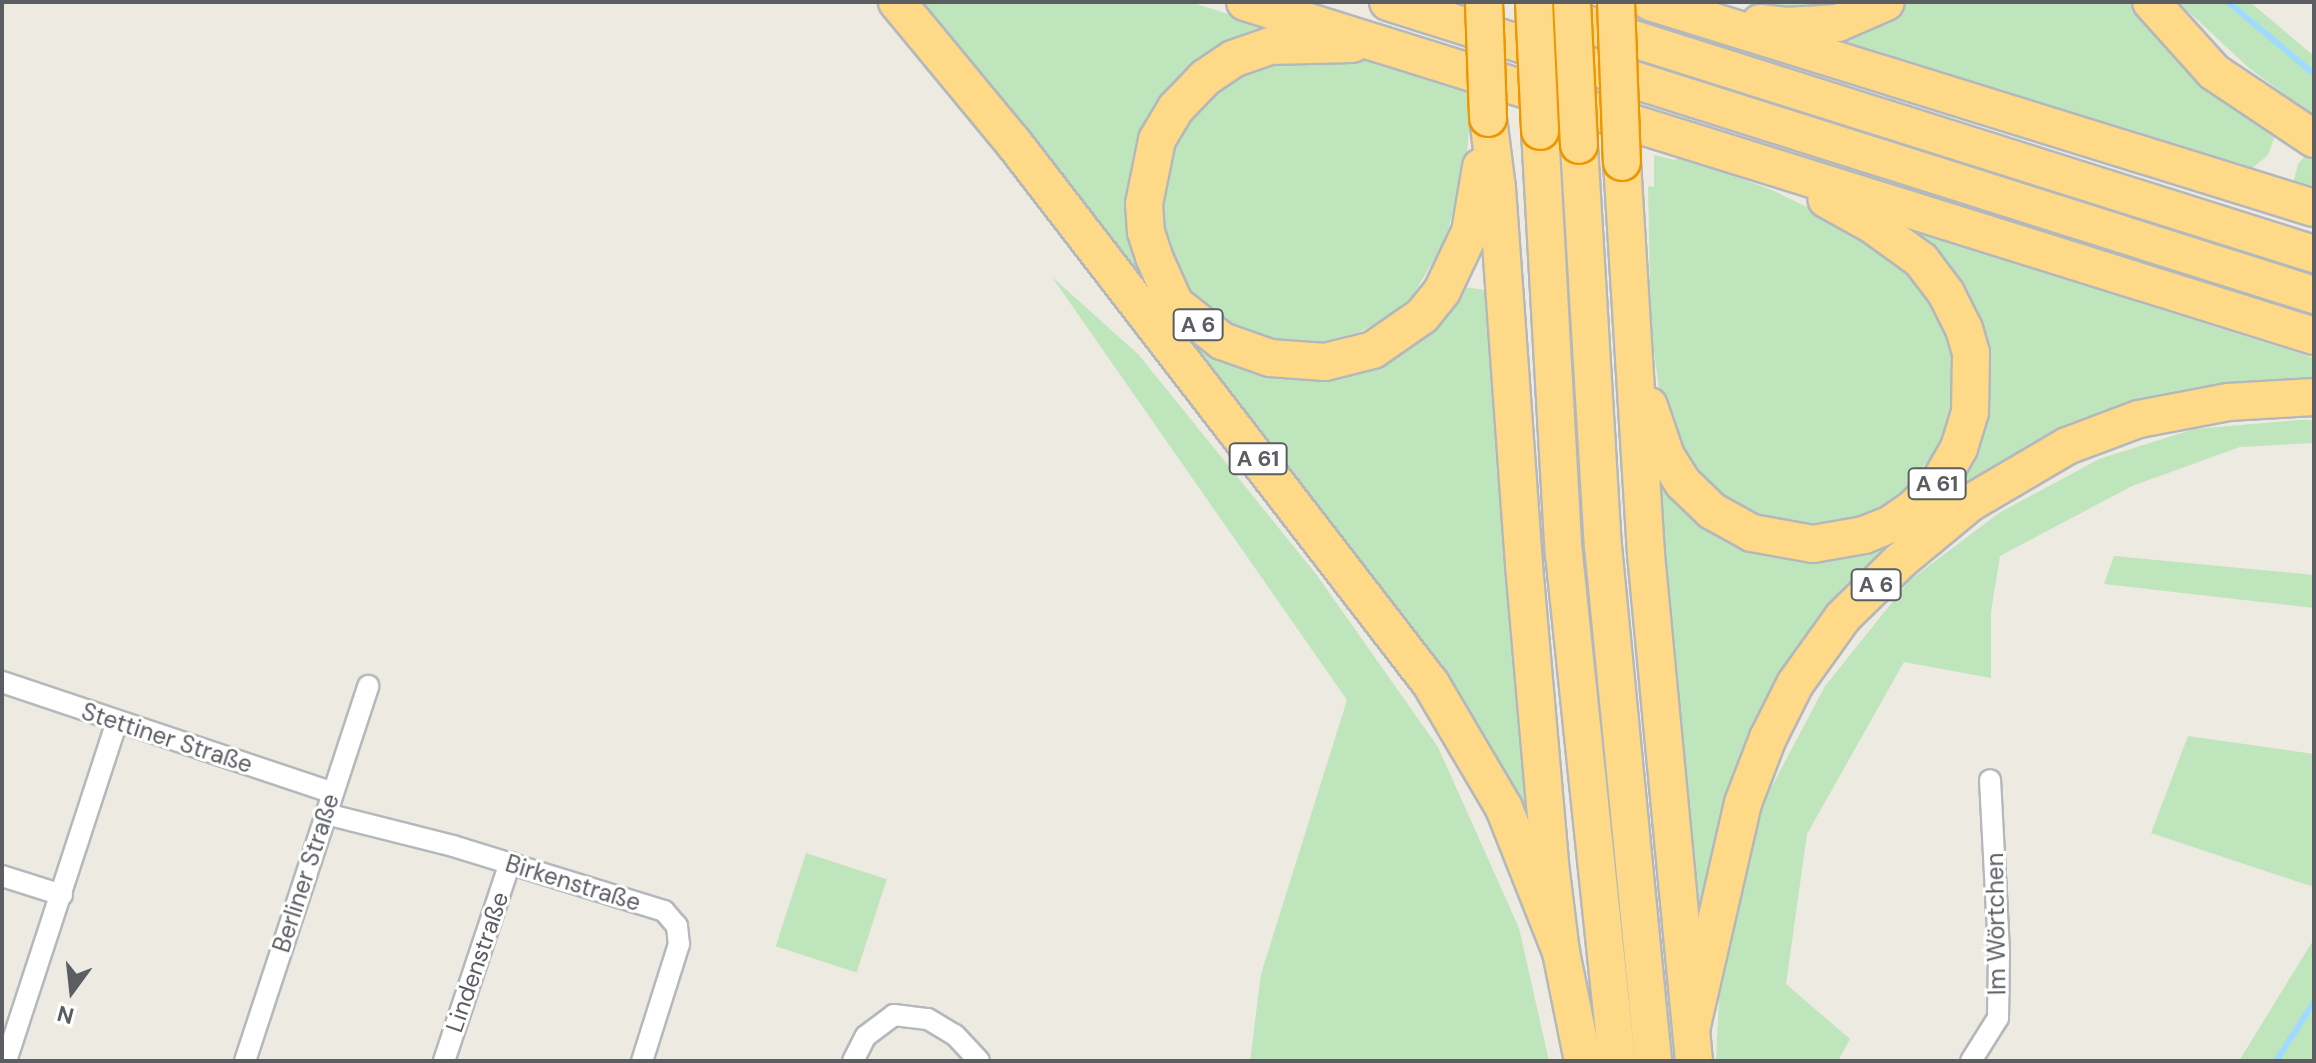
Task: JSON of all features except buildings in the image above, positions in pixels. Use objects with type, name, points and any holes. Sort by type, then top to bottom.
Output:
[{"type":"highway","name":"A 61","points":[[897,2],[1013,142],[1431,684],[1504,808],[1561,952]]},
{"type":"highway","points":[[1245,2],[2314,336]]},
{"type":"highway","points":[[1388,2],[2314,295]]},
{"type":"highway","points":[[1484,2],[1488,118]]},
{"type":"highway","points":[[1518,2],[2314,254]]},
{"type":"highway","points":[[1534,2],[1564,554],[1617,1061]]},
{"type":"highway","points":[[1572,2],[1603,546],[1653,1061]]},
{"type":"highway","points":[[1616,2],[1632,352],[1646,554],[1692,1046]]},
{"type":"highway","points":[[1650,2],[2314,208]]},
{"type":"highway","points":[[1714,22],[1745,21],[1787,26],[1838,23],[1886,2]]},
{"type":"highway","points":[[2151,2],[2214,72],[2314,139]]},
{"type":"highway","name":"A 6","points":[[1373,42],[1270,46],[1233,59],[1205,78],[1176,108],[1157,140],[1144,204],[1154,257],[1175,304],[1222,341],[1270,358],[1325,362],[1373,350],[1422,316],[1442,291],[1470,232],[1488,118]]},
{"type":"highway","name":"A 61","points":[[1488,118],[1497,188],[1524,565],[1561,952],[1583,1061]]},
{"type":"highway","name":"A 61","points":[[1632,352],[1666,456],[1683,483],[1712,511],[1752,533],[1813,544],[1864,535],[1891,524],[1914,508],[1940,481],[1959,448],[1970,412],[1971,353],[1964,329],[1946,293],[1921,260],[1871,224],[1762,163]]},
{"type":"highway","name":"A 6","points":[[1692,1046],[1743,803],[1768,738],[1795,684],[1843,617],[1900,561],[1970,503],[2067,446],[2139,419],[2228,402],[2314,397]]},
{"type":"street","name":"Stettiner Straße","points":[[2,682],[333,793]]},
{"type":"street","name":"Berliner Straße","points":[[245,1061],[368,686]]},
{"type":"street","points":[[6,1061],[117,722]]},
{"type":"street","name":"Im Wörtchen","points":[[1971,1061],[1998,1018],[1999,951],[1990,780]]},
{"type":"street","name":"Birkenstraße","points":[[326,814],[510,863],[664,911],[677,926],[679,944],[642,1061]]},
{"type":"street","name":"Lindenstraße","points":[[444,1061],[510,863]]},
{"type":"street","points":[[2,876],[62,895]]},
{"type":"street","points":[[853,1061],[866,1036],[894,1015],[928,1019],[955,1035],[979,1061]]},
{"type":"green space","points":[[912,2],[1190,2],[1279,30],[1151,115],[1132,162],[1129,196],[1153,290],[1326,375],[1457,286],[1486,290],[1530,839]]},
{"type":"green space","points":[[1732,2],[1838,2],[1780,9]]},
{"type":"green space","points":[[1904,2],[2138,2],[2277,130],[2268,155],[2249,171],[1844,45],[1843,39]]},
{"type":"green space","points":[[2178,2],[2250,2],[2314,56],[2314,116],[2249,68]]},
{"type":"green space","points":[[1355,59],[1396,66],[1472,92],[1467,153],[1446,239],[1412,297],[1383,320],[1360,332],[1307,346],[1251,336],[1200,304],[1179,281],[1160,219],[1166,158],[1190,112],[1228,80],[1270,62]]},
{"type":"green space","points":[[2310,150],[2314,153],[2314,190],[2293,184],[2298,164]]},
{"type":"green space","points":[[1654,155],[1675,160],[1679,156],[1772,190],[1851,228],[1899,263],[1928,294],[1947,333],[1954,372],[1952,403],[1943,441],[1902,494],[1867,518],[1828,529],[1787,525],[1740,509],[1708,483],[1680,447],[1660,396],[1651,329],[1648,186],[1654,187]]},
{"type":"green space","points":[[1901,227],[2314,358],[2314,384],[2122,413],[1847,598],[1700,935],[1658,462],[1678,492],[1862,548],[1983,410]]},
{"type":"green space","points":[[1052,277],[1138,354],[1316,574],[1438,747],[1519,928],[1549,1061],[1250,1061],[1261,974],[1347,700]]},
{"type":"green space","points":[[2314,420],[2314,443],[2240,447],[2132,486],[2000,556],[1991,612],[1991,678],[1904,662],[1807,834],[1786,984],[1850,1039],[1838,1061],[1716,1061],[1720,978],[1753,822],[1825,686],[1910,580],[1999,513],[2099,459],[2194,429]]},
{"type":"green space","points":[[2114,556],[2314,575],[2314,608],[2104,584]]},
{"type":"green space","points":[[2188,736],[2314,754],[2314,887],[2151,833]]},
{"type":"green space","points":[[806,853],[887,879],[857,972],[776,946]]},
{"type":"green space","points":[[2314,939],[2314,1061],[2239,1061]]},
{"type":"waterway","points":[[2228,2],[2314,74]]},
{"type":"waterway","points":[[2276,1061],[2314,1002]]}]
